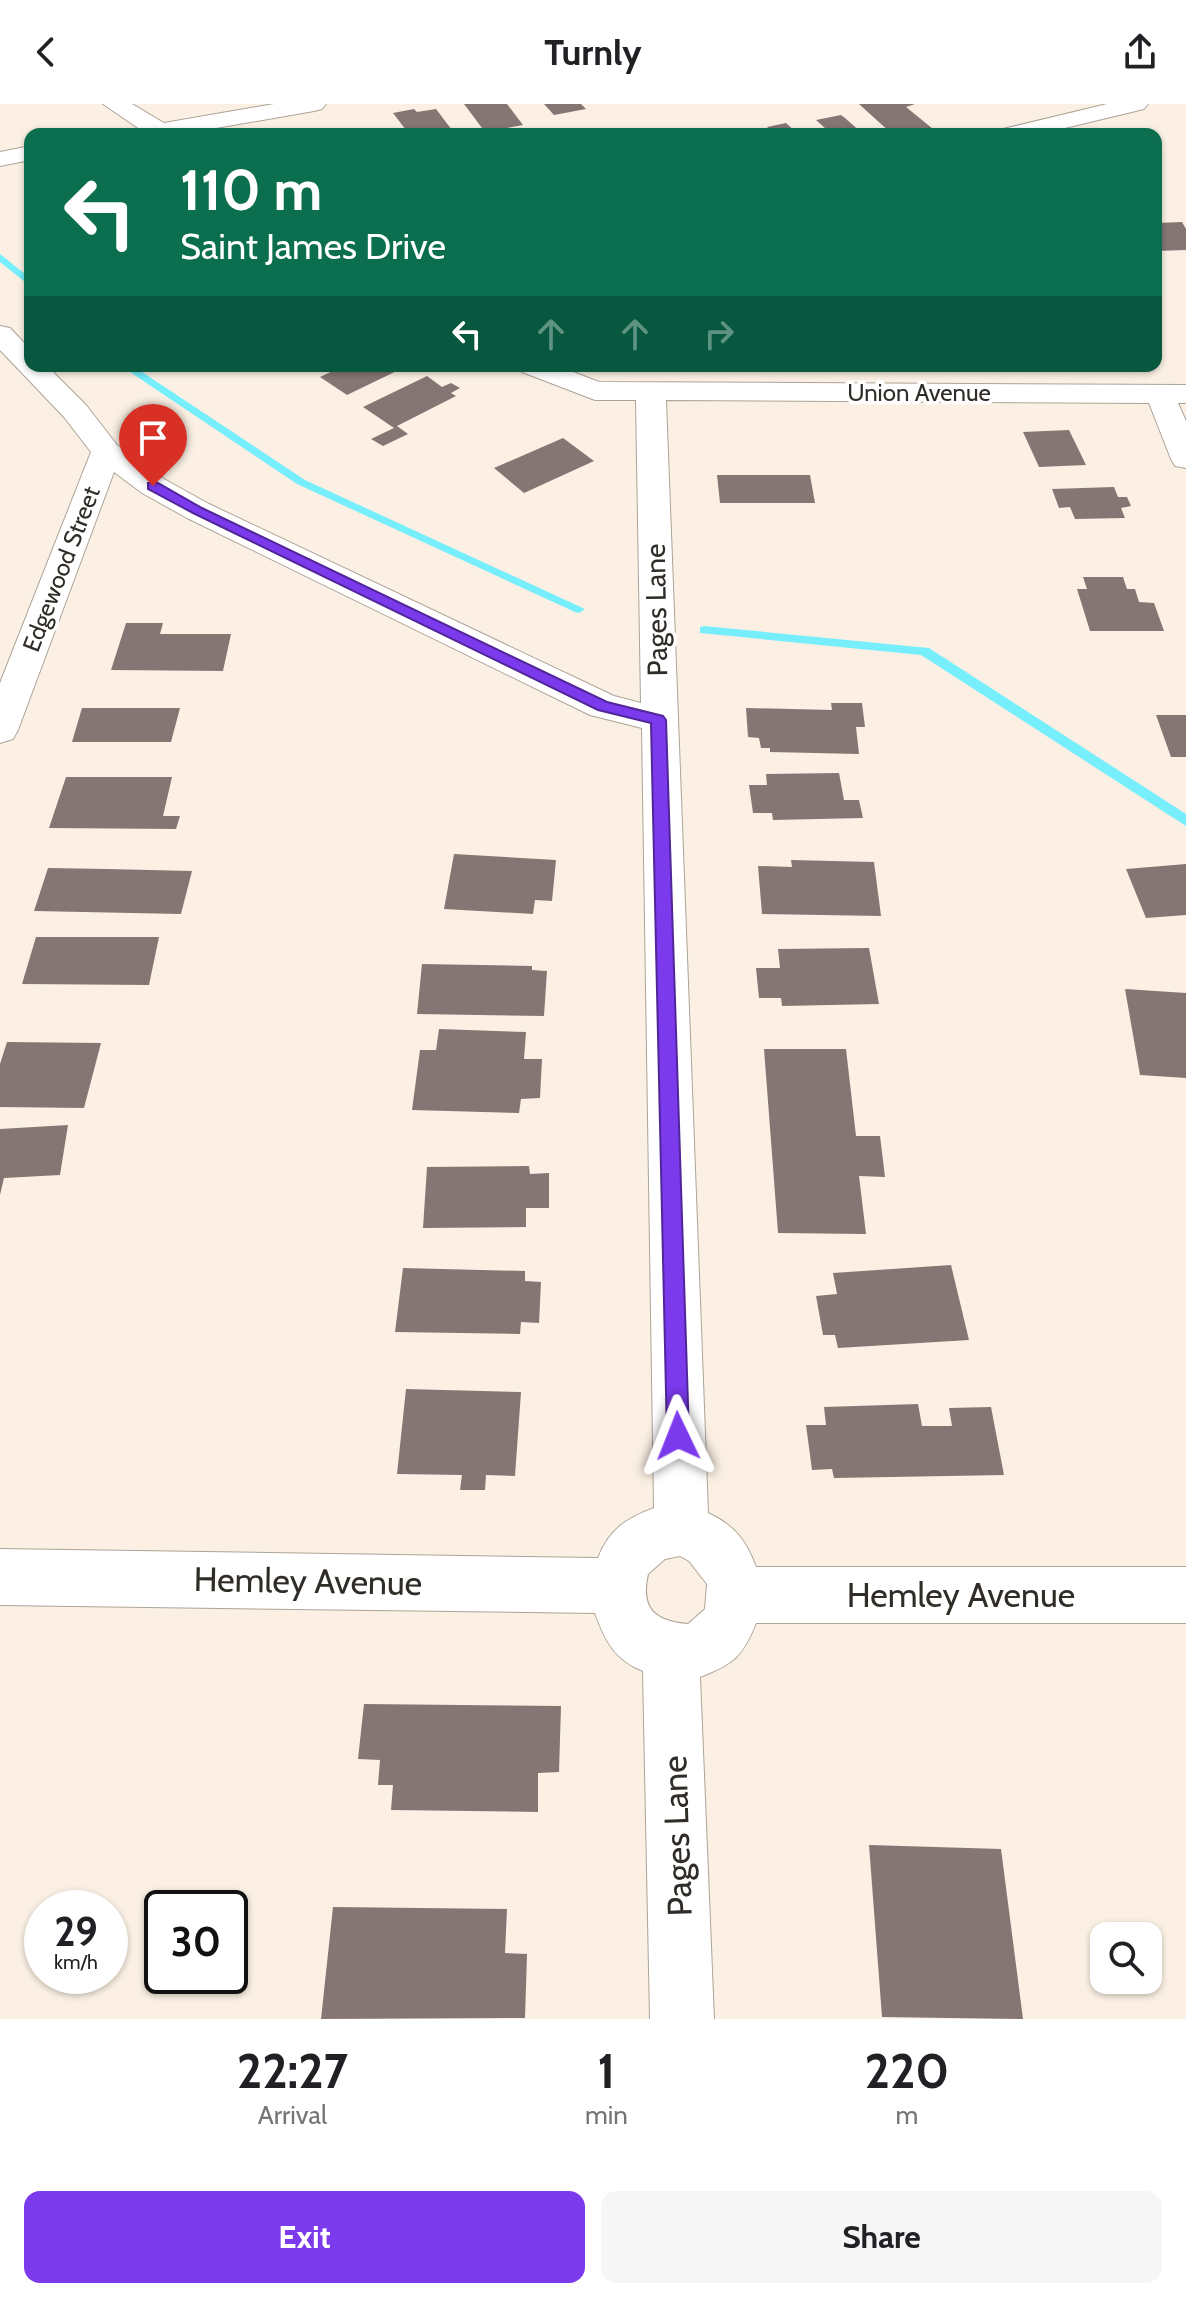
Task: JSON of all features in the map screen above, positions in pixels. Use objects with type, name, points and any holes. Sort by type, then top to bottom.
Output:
[{"type":"street","points":[[115,104],[149,128]]},
{"type":"street","points":[[183,128],[314,104]]},
{"type":"street","points":[[1036,128],[1136,104]]},
{"type":"street","points":[[0,159],[24,154]]},
{"type":"street","points":[[0,334],[24,360]]},
{"type":"street","points":[[36,372],[75,411],[106,452],[153,486],[198,511],[603,706],[658,720]]},
{"type":"street","points":[[547,372],[595,391],[651,391]]},
{"type":"street","name":"Union Avenue","points":[[651,391],[1173,394]]},
{"type":"street","name":"Pages Lane","points":[[651,391],[681,1529]]},
{"type":"street","points":[[1173,394],[1186,459]]},
{"type":"street","name":"Edgewood Street","points":[[0,730],[106,452]]},
{"type":"street","points":[[681,1529],[698,1533],[714,1544],[726,1558],[736,1595],[732,1615],[723,1633],[709,1646],[691,1653],[671,1654],[652,1648],[636,1636],[625,1619],[617,1586],[623,1563],[633,1547],[647,1536],[663,1530],[681,1529]]},
{"type":"street","name":"Hemley Avenue","points":[[0,1577],[617,1586]]},
{"type":"street","name":"Hemley Avenue","points":[[736,1595],[1186,1595]]},
{"type":"street","name":"Pages Lane","points":[[671,1654],[682,2019]]},
{"type":"building","points":[[464,104],[507,104],[523,125],[507,128],[482,128]]},
{"type":"building","points":[[544,104],[581,104],[586,109],[554,115]]},
{"type":"building","points":[[859,104],[915,104],[906,107],[932,128],[885,128]]},
{"type":"building","points":[[436,109],[450,128],[404,128],[393,113]]},
{"type":"building","points":[[841,115],[856,128],[825,128],[816,120]]},
{"type":"building","points":[[786,123],[791,128],[768,128]]},
{"type":"building","points":[[1182,222],[1186,229],[1186,250],[1162,251],[1162,223]]},
{"type":"building","points":[[330,372],[395,372],[347,395],[320,377]]},
{"type":"building","points":[[427,376],[442,387],[451,383],[460,388],[451,393],[456,396],[397,426],[408,434],[383,446],[371,439],[394,428],[363,407]]},
{"type":"building","points":[[1069,430],[1086,465],[1039,467],[1023,432]]},
{"type":"building","points":[[563,438],[594,461],[524,493],[494,468]]},
{"type":"building","points":[[717,475],[810,475],[815,503],[720,503]]},
{"type":"building","points":[[1114,487],[1118,497],[1127,497],[1131,506],[1121,508],[1125,518],[1075,519],[1070,507],[1059,508],[1052,489]]},
{"type":"building","points":[[1083,577],[1123,577],[1127,589],[1135,589],[1139,602],[1154,603],[1164,631],[1090,631],[1077,589],[1087,589]]},
{"type":"building","points":[[126,623],[163,623],[160,634],[231,634],[223,671],[111,670]]},
{"type":"building","points":[[831,703],[862,703],[865,727],[856,727],[859,754],[770,752],[770,748],[761,748],[759,738],[748,737],[746,708],[832,710]]},
{"type":"building","points":[[82,708],[180,708],[171,742],[72,742]]},
{"type":"building","points":[[1156,715],[1186,715],[1186,757],[1171,757]]},
{"type":"building","points":[[839,773],[844,800],[859,800],[863,818],[773,820],[772,813],[753,813],[749,785],[767,785],[766,774]]},
{"type":"building","points":[[66,777],[172,777],[163,816],[180,816],[176,829],[49,828]]},
{"type":"building","points":[[454,854],[556,860],[552,901],[535,900],[533,914],[444,909]]},
{"type":"building","points":[[791,860],[874,862],[881,916],[762,914],[758,866],[792,867]]},
{"type":"building","points":[[1186,864],[1186,915],[1146,918],[1126,869]]},
{"type":"building","points":[[48,868],[192,871],[181,914],[34,911]]},
{"type":"building","points":[[36,937],[159,937],[149,985],[22,984]]},
{"type":"building","points":[[869,948],[879,1004],[782,1006],[781,998],[759,998],[756,968],[780,968],[778,949]]},
{"type":"building","points":[[422,964],[532,966],[532,970],[547,971],[544,1016],[417,1014]]},
{"type":"building","points":[[1125,989],[1186,993],[1186,1078],[1140,1075]]},
{"type":"building","points":[[439,1029],[526,1032],[524,1059],[542,1059],[540,1098],[521,1099],[519,1113],[412,1110],[420,1050],[436,1050]]},
{"type":"building","points":[[7,1042],[101,1043],[84,1108],[0,1107],[0,1064]]},
{"type":"building","points":[[764,1049],[846,1049],[856,1136],[880,1136],[885,1177],[859,1176],[866,1234],[778,1233]]},
{"type":"building","points":[[68,1125],[60,1175],[4,1178],[0,1195],[0,1129]]},
{"type":"building","points":[[529,1166],[530,1174],[549,1173],[549,1208],[526,1208],[526,1227],[423,1228],[427,1167]]},
{"type":"building","points":[[951,1265],[969,1340],[838,1348],[835,1335],[823,1335],[816,1296],[837,1294],[833,1273]]},
{"type":"building","points":[[403,1268],[525,1271],[525,1281],[541,1282],[539,1323],[521,1322],[520,1334],[395,1332]]},
{"type":"building","points":[[406,1389],[521,1392],[515,1476],[486,1475],[485,1490],[460,1490],[462,1475],[397,1474]]},
{"type":"building","points":[[918,1404],[922,1426],[952,1426],[949,1408],[991,1407],[1004,1475],[834,1478],[832,1469],[812,1470],[806,1425],[826,1425],[824,1407]]},
{"type":"building","points":[[364,1704],[561,1706],[559,1772],[538,1773],[538,1812],[391,1810],[393,1785],[378,1785],[380,1760],[358,1759]]},
{"type":"building","points":[[869,1845],[1001,1849],[1023,2019],[882,2017]]},
{"type":"building","points":[[333,1907],[507,1909],[505,1953],[527,1954],[525,2018],[321,2019]]},
{"type":"waterway","points":[[0,257],[24,278]]},
{"type":"waterway","points":[[135,372],[301,482],[579,609]]},
{"type":"waterway","points":[[704,630],[924,651],[1186,821]]},
{"type":"route","points":[[153,486],[198,511],[603,706],[658,720],[678,1436]]}]
